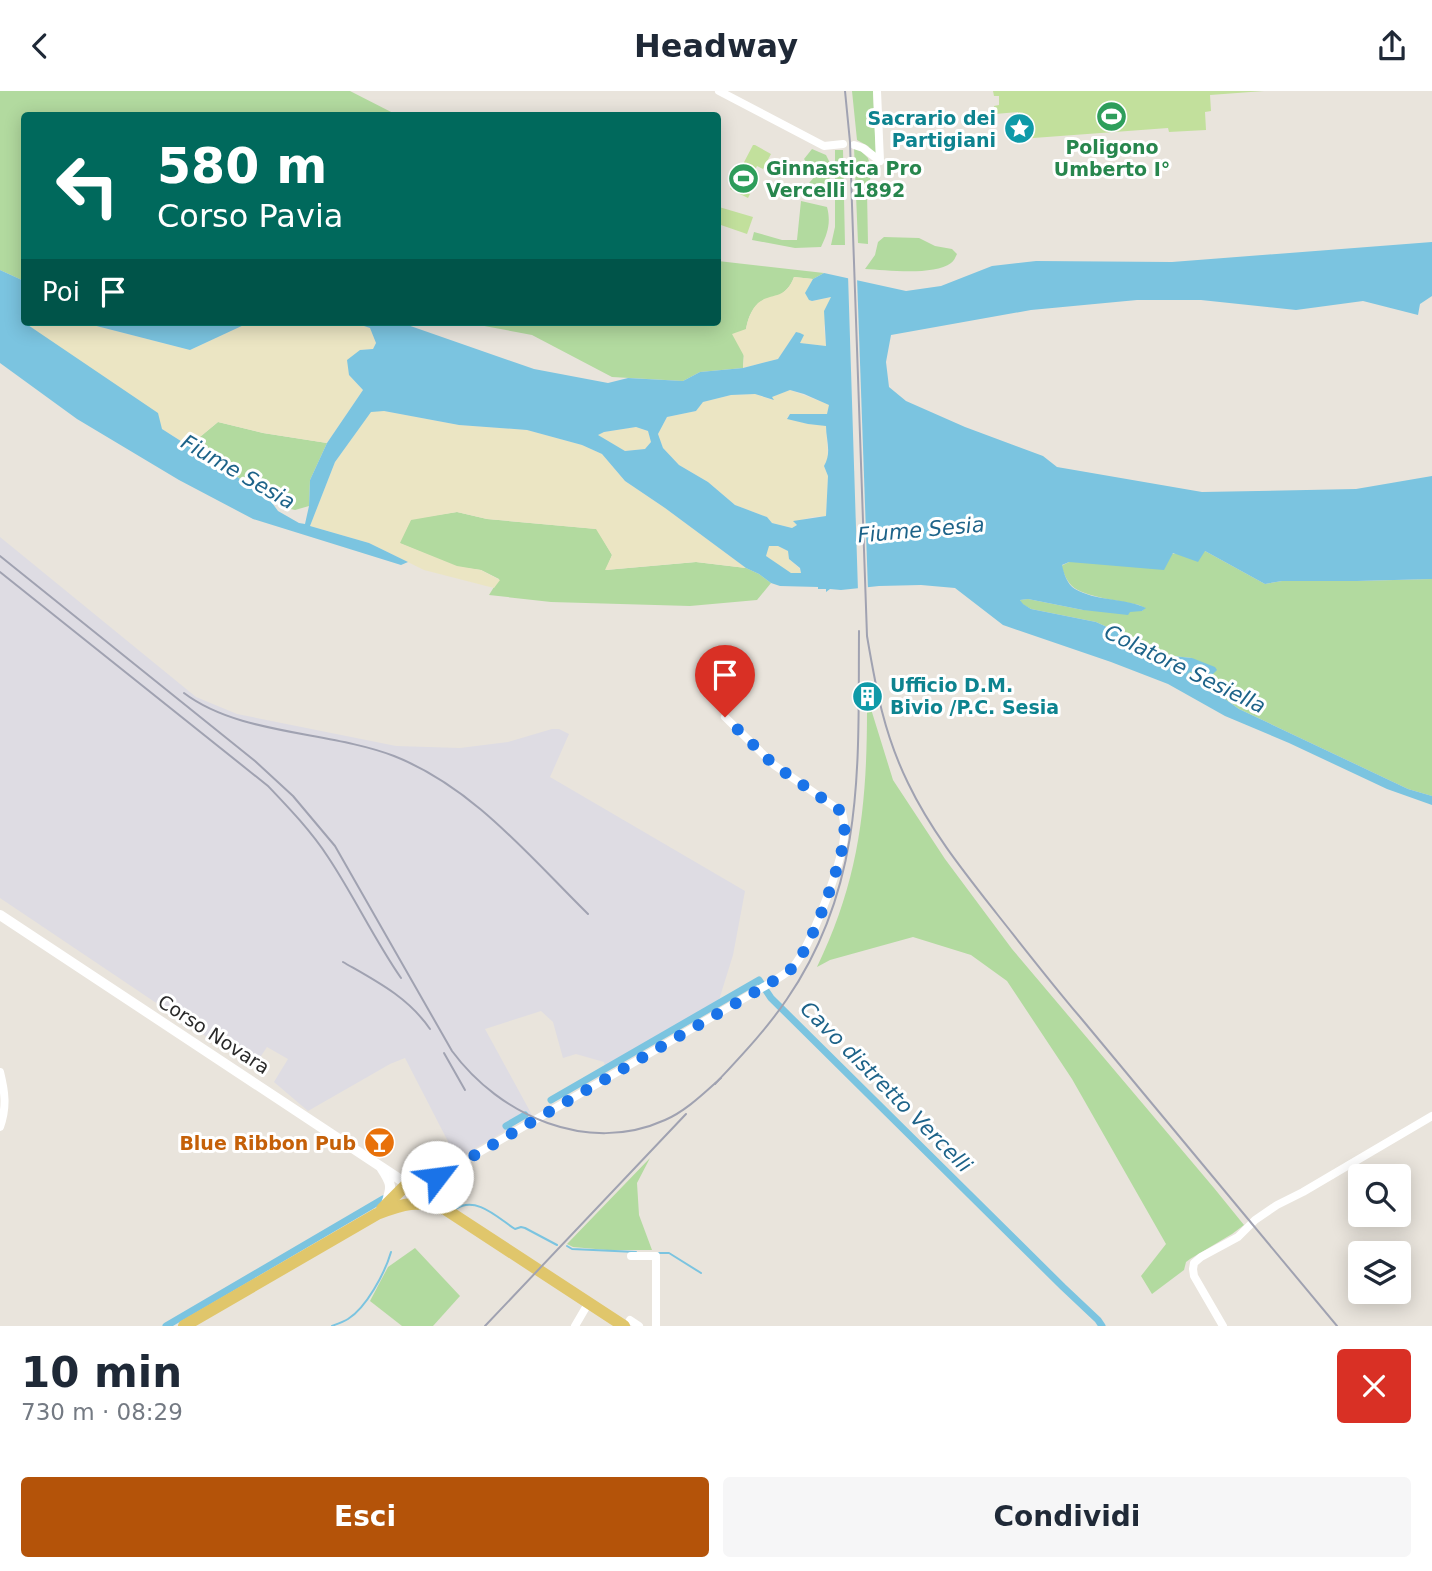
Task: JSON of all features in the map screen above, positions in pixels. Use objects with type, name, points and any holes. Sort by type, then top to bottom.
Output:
[{"type":"main road","name":"Corso Novara","points":[[0,915],[411,1187],[589,1302],[627,1323]]},
{"type":"main road","points":[[381,1167],[389,1180],[392,1205]]},
{"type":"main road","points":[[184,1326],[392,1205],[411,1187]]},
{"type":"main road","points":[[392,1205],[426,1203],[445,1209]]},
{"type":"street","points":[[719,91],[824,146],[843,144]]},
{"type":"street","points":[[854,145],[880,160],[877,91]]},
{"type":"street","points":[[411,1187],[764,987],[793,967],[802,954],[839,862],[843,843],[842,812],[774,765],[725,717]]},
{"type":"street","points":[[0,1072],[6,1104],[0,1127]]},
{"type":"street","points":[[1223,1326],[1194,1276],[1194,1263],[1200,1257],[1238,1237],[1255,1220],[1277,1205],[1432,1116]]},
{"type":"street","points":[[631,1256],[656,1256],[656,1326]]},
{"type":"street","points":[[575,1326],[589,1302]]},
{"type":"street","points":[[627,1323],[639,1326]]},
{"type":"shaded area","points":[[0,537],[196,697],[237,714],[396,746],[460,748],[508,742],[552,729],[569,734],[550,777],[745,891],[733,955],[719,1000],[605,1067],[604,1062],[576,1054],[563,1058],[553,1022],[541,1011],[485,1029],[532,1115],[457,1159],[405,1058],[308,1111],[274,1082],[288,1059],[267,1047],[253,1068],[0,898]]},
{"type":"green space","points":[[0,91],[350,91],[391,112],[21,112],[21,280],[0,270]]},
{"type":"green space","points":[[852,91],[873,91],[876,155],[868,146],[857,140]]},
{"type":"green space","name":"Poligono Umberto I°","points":[[993,91],[1264,91],[1210,95],[1211,111],[1205,112],[1206,130],[1169,132],[1168,128],[1020,139],[1018,112],[995,114],[994,106],[999,105],[999,96],[994,96]]},
{"type":"green space","name":"Ginnastica Pro Vercelli 1892","points":[[753,145],[771,154],[763,169],[757,166],[744,191],[750,194],[748,198],[730,189]]},
{"type":"green space","points":[[854,147],[868,158],[872,172],[867,191],[868,244],[858,243]]},
{"type":"green space","points":[[812,149],[826,155],[830,163],[829,196],[820,198],[803,190],[816,175],[804,159]]},
{"type":"green space","points":[[835,150],[843,150],[845,245],[831,245],[835,227]]},
{"type":"green space","points":[[801,201],[827,207],[828,227],[821,247],[795,248],[752,240],[754,232],[782,240],[797,240]]},
{"type":"green space","points":[[721,208],[753,217],[747,234],[721,225]]},
{"type":"green space","points":[[884,237],[919,238],[935,246],[952,249],[957,254],[951,263],[933,270],[865,269],[875,255],[878,242]]},
{"type":"green space","points":[[721,261],[824,273],[813,279],[794,277],[784,292],[761,302],[754,309],[745,333],[743,368],[700,372],[683,381],[612,377],[532,335],[484,326],[721,326]]},
{"type":"green space","points":[[218,422],[263,433],[327,443],[310,480],[309,506],[295,510],[286,508],[189,446]]},
{"type":"green space","points":[[457,512],[487,519],[597,529],[612,555],[606,570],[696,562],[746,568],[771,583],[757,600],[690,606],[551,602],[489,595],[499,579],[481,570],[457,567],[399,543],[411,519]]},
{"type":"green space","points":[[1205,551],[1265,584],[1282,581],[1432,579],[1432,796],[1408,789],[1239,709],[1194,677],[1187,675],[1190,672],[1199,674],[1192,658],[1163,655],[1096,622],[1031,609],[1020,600],[1028,599],[1083,610],[1142,611],[1145,608],[1139,605],[1077,590],[1068,581],[1061,566],[1069,562]]},
{"type":"green space","points":[[871,709],[893,780],[945,859],[1012,949],[1244,1225],[1186,1262],[1184,1270],[1152,1294],[1141,1276],[1166,1244],[1072,1079],[1007,981],[971,955],[913,937],[830,960],[817,967],[843,904],[858,842],[865,779],[867,711]]},
{"type":"green space","points":[[650,1158],[637,1183],[639,1215],[652,1250],[607,1250],[567,1244]]},
{"type":"green space","points":[[415,1248],[460,1296],[433,1326],[402,1326],[370,1301],[388,1267]]},
{"type":"sand","points":[[794,277],[813,279],[809,288],[809,300],[832,297],[824,327],[826,346],[799,343],[796,332],[778,359],[743,368],[744,356],[732,334],[746,329],[750,315],[758,303],[782,293]]},
{"type":"sand","points":[[28,326],[97,326],[190,350],[242,326],[370,328],[376,343],[373,349],[360,350],[349,375],[363,390],[327,443],[263,433],[218,422],[189,446],[162,429]]},
{"type":"sand","points":[[790,390],[830,405],[827,414],[790,414],[787,418],[808,424],[826,425],[826,516],[794,522],[797,525],[792,528],[772,523],[767,517],[735,505],[708,482],[679,465],[663,448],[658,434],[667,417],[696,411],[703,402],[731,395],[755,394],[772,400],[771,397]]},
{"type":"sand","points":[[371,411],[459,425],[527,430],[582,445],[602,454],[625,481],[746,568],[696,562],[605,570],[612,555],[596,529],[487,519],[457,512],[411,520],[400,543],[457,566],[481,570],[500,580],[494,588],[424,570],[369,543],[310,526],[335,462]]},
{"type":"sand","points":[[636,427],[648,431],[651,442],[645,449],[625,451],[597,435],[604,432]]},
{"type":"sand","points":[[768,546],[778,546],[788,551],[789,559],[801,573],[791,574],[766,556]]},
{"type":"water","points":[[1432,242],[1432,296],[1420,304],[1418,315],[1363,301],[1296,310],[1201,300],[1137,300],[1031,310],[891,335],[886,362],[889,387],[906,401],[965,427],[1043,456],[1057,467],[1202,492],[1356,489],[1432,476],[1432,579],[1282,581],[1265,584],[1205,551],[1198,562],[1173,553],[1164,570],[1069,562],[1062,565],[1068,582],[1075,589],[1092,596],[1146,608],[1128,615],[1020,600],[1031,609],[1096,622],[1163,655],[1192,658],[1215,667],[1217,670],[1213,674],[1190,672],[1187,675],[1194,677],[1239,709],[1408,789],[1432,796],[1432,805],[1387,789],[1225,716],[1168,684],[1003,625],[955,588],[921,585],[879,586],[830,589],[826,592],[826,589],[818,587],[780,586],[771,583],[625,481],[602,454],[582,445],[527,430],[459,425],[384,411],[371,412],[335,462],[310,526],[369,543],[408,562],[401,565],[253,519],[179,480],[77,419],[0,363],[0,270],[21,280],[21,326],[29,326],[158,413],[162,429],[267,496],[278,511],[305,524],[310,480],[327,443],[363,390],[349,375],[347,360],[360,350],[373,349],[376,343],[370,328],[364,326],[410,326],[534,369],[608,383],[628,378],[683,381],[700,372],[743,368],[778,359],[796,332],[804,335],[800,343],[826,346],[824,311],[831,297],[812,301],[805,293],[813,279],[824,273],[906,291],[941,286],[992,266],[1036,261],[1172,262]],"holes":[[[790,390],[829,405],[827,414],[790,414],[787,419],[826,426],[826,516],[793,521],[797,525],[792,528],[772,523],[767,517],[735,505],[708,482],[679,465],[663,448],[658,434],[667,417],[696,411],[703,402],[731,395],[755,394],[774,400],[772,397]],[[636,427],[648,431],[651,442],[645,449],[625,451],[598,435]],[[769,546],[778,546],[788,551],[789,559],[800,568],[801,573],[791,573],[766,556]]]},
{"type":"water","points":[[97,326],[242,326],[190,350]]},
{"type":"pier","points":[[848,275],[857,277],[868,590],[858,591]]},
{"type":"waterway","name":"Cavo distretto Vercelli","points":[[551,1100],[759,980],[771,998],[1102,1326]]},
{"type":"waterway","name":"Cavo distretto Vercelli","points":[[506,1126],[525,1115]]},
{"type":"waterway","name":"Cavo distretto Vercelli","points":[[166,1326],[383,1199]]},
{"type":"waterway","points":[[456,1209],[464,1205],[479,1207],[515,1229],[525,1228],[557,1245]]},
{"type":"waterway","points":[[567,1246],[572,1249],[636,1252]]},
{"type":"waterway","points":[[332,1326],[355,1314],[368,1299],[380,1280],[391,1252]]},
{"type":"waterway","points":[[659,1253],[669,1253],[701,1273]]},
{"type":"railway","points":[[845,91],[850,142],[867,636],[882,711],[900,765],[927,818],[985,898],[1337,1326]]},
{"type":"railway","points":[[0,556],[255,761],[293,796],[335,846],[452,1051],[472,1074],[495,1094],[520,1111],[548,1123],[576,1131],[606,1133],[636,1130],[665,1120],[687,1107],[721,1078]]},
{"type":"railway","points":[[0,572],[268,786],[321,847],[401,978]]},
{"type":"railway","points":[[715,1084],[762,1032],[787,999],[813,956],[831,912],[844,867],[857,775],[859,631]]},
{"type":"railway","points":[[184,693],[206,707],[231,717],[257,725],[369,748],[423,769],[475,804],[499,825],[588,914]]},
{"type":"railway","points":[[343,962],[402,999],[430,1029]]},
{"type":"railway","points":[[444,1053],[465,1090]]},
{"type":"railway","points":[[485,1326],[686,1114]]},
{"type":"place","name":"Poligono Umberto I°","points":[[1112,116]]},
{"type":"place","name":"Sacrario dei Partigiani","points":[[1019,129]]},
{"type":"place","name":"Ginnastica Pro Vercelli 1892","points":[[743,179]]},
{"type":"place","name":"Ufficio D.M. Bivio /P.C. Sesia","points":[[867,696]]},
{"type":"place","name":"Blue Ribbon Pub","points":[[379,1143]]},
{"type":"route","points":[[437,1177],[781,977],[793,967],[802,954],[839,862],[845,830],[842,812],[774,765],[725,717]]},
{"type":"water label","name":"Fiume Sesia","points":[[238,472]]},
{"type":"water label","name":"Fiume Sesia","points":[[921,530]]},
{"type":"water label","name":"Colatore Sesiella","points":[[1185,669]]}]
